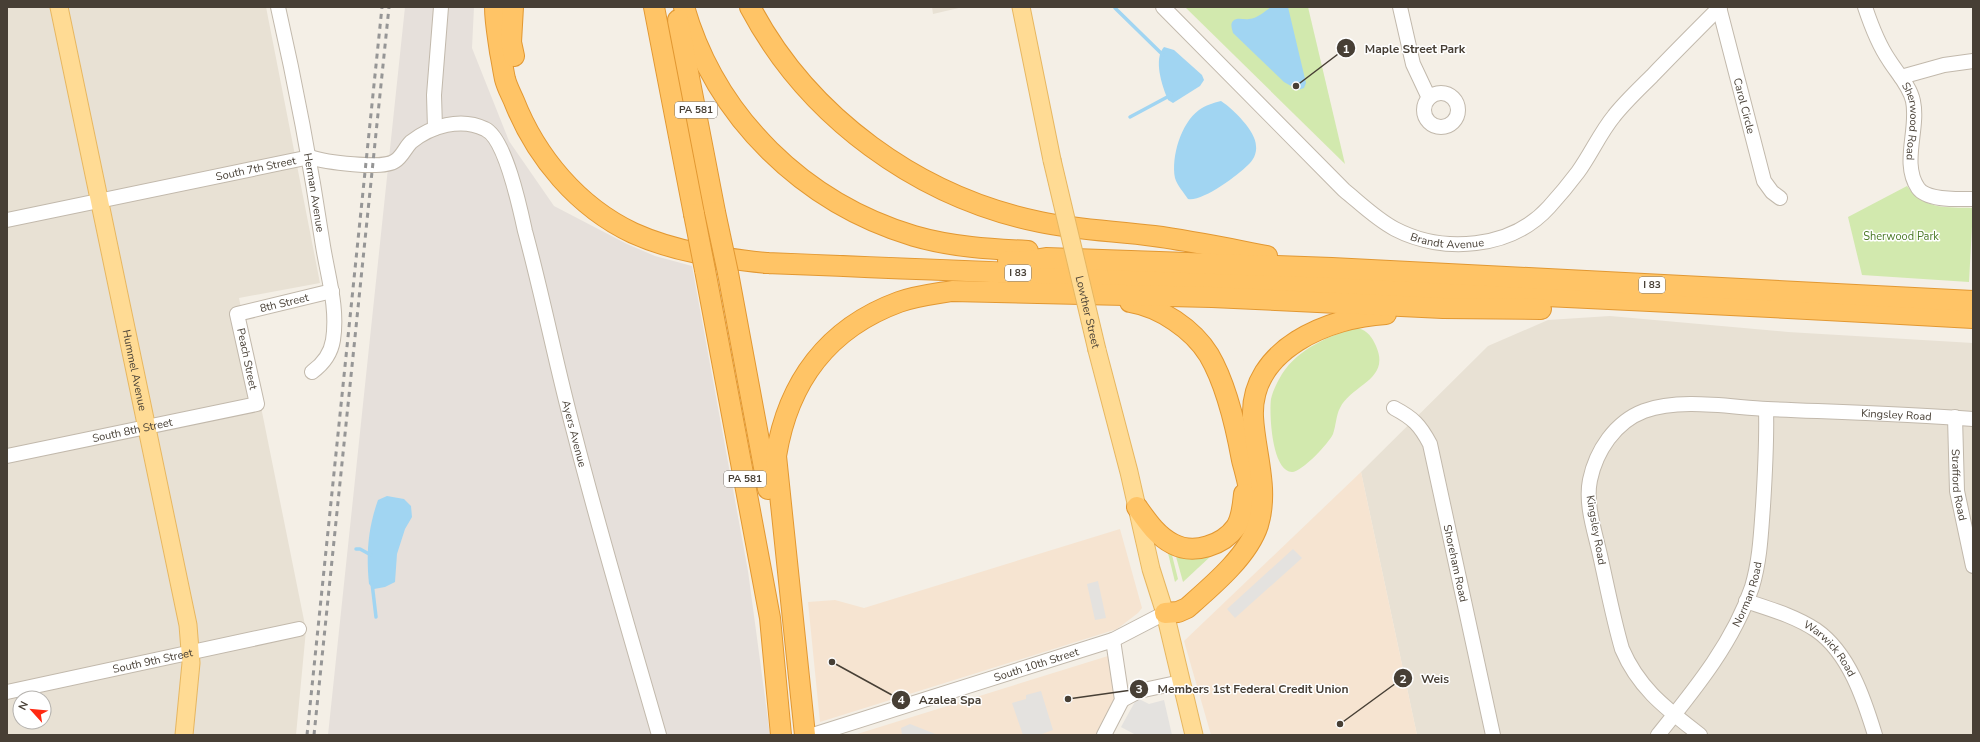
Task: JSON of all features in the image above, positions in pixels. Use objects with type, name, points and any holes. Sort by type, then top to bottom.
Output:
[{"type":"highway","name":"I 83","points":[[496,7],[495,18],[505,80],[522,120],[536,146],[558,176],[607,218],[632,232],[683,250],[716,257],[766,263],[1419,290],[1608,300],[1686,301],[1973,318]]},
{"type":"highway","points":[[513,7],[511,42],[515,66],[535,120],[561,159],[578,176],[614,207],[634,219],[658,229],[687,238],[749,249],[1021,262],[1046,258]]},
{"type":"highway","points":[[646,7],[668,78]]},
{"type":"highway","name":"PA 581","points":[[654,7],[765,589],[778,688],[781,735]]},
{"type":"highway","name":"PA 581","points":[[676,7],[728,273],[797,653],[804,735]]},
{"type":"highway","name":"I 83","points":[[684,7],[703,57],[717,84],[736,112],[766,148],[802,181],[852,211],[880,224],[915,236],[947,244],[983,249],[1032,252],[1046,258],[1332,268],[1973,301]]},
{"type":"highway","points":[[750,7],[763,32],[804,85],[829,110],[856,135],[883,154],[913,174],[943,189],[1005,213],[1040,222],[1154,236],[1332,268]]},
{"type":"highway","points":[[797,653],[776,456],[787,413],[807,372],[819,354],[852,326],[877,311],[899,302],[922,296],[952,291],[1212,297],[1443,308],[1916,314]]},
{"type":"highway","points":[[1090,295],[1134,302],[1152,309],[1171,319],[1198,341],[1209,355],[1222,384],[1240,447],[1250,493],[1250,509],[1246,527],[1239,541],[1227,556],[1165,613]]},
{"type":"highway","points":[[1165,613],[1178,612],[1188,608],[1238,559],[1250,544],[1258,525],[1262,508],[1262,480],[1253,416],[1254,402],[1263,376],[1273,361],[1284,349],[1339,322],[1374,314],[1425,312],[1443,308]]},
{"type":"highway","points":[[1137,507],[1157,533],[1168,542],[1175,546],[1189,548],[1205,547],[1221,542],[1237,526],[1243,509],[1246,480]]},
{"type":"main road","name":"Hummel Avenue","points":[[59,7],[186,617],[191,653],[191,679],[184,735]]},
{"type":"main road","name":"Lowther Street","points":[[1021,7],[1052,160],[1097,350],[1137,507],[1151,570],[1165,613],[1194,735]]},
{"type":"street","name":"Herman Avenue","points":[[278,7],[310,157],[334,307],[333,340],[325,359],[312,372]]},
{"type":"street","points":[[435,128],[434,95],[441,7]]},
{"type":"street","name":"Brandt Avenue","points":[[1162,7],[1344,190],[1373,214],[1395,229],[1412,236],[1431,242],[1449,244],[1474,243],[1494,239],[1512,233],[1537,218],[1548,208],[1578,172],[1619,110],[1719,7]]},
{"type":"street","points":[[1400,7],[1413,64],[1429,98]]},
{"type":"street","name":"Carol Circle","points":[[1719,7],[1764,181],[1772,192],[1780,198]]},
{"type":"street","name":"Sherwood Road","points":[[1865,7],[1877,39],[1911,95],[1914,108],[1911,171],[1918,188],[1931,196],[1973,200]]},
{"type":"street","points":[[1901,77],[1944,65],[1973,61]]},
{"type":"street","name":"South 7th Street","points":[[7,220],[100,202],[310,157],[323,162],[340,164],[385,164],[395,162],[410,143],[435,128],[453,124],[479,126],[491,132]]},
{"type":"street","name":"Ayers Avenue","points":[[491,132],[503,154],[512,182],[535,267],[562,386],[591,501],[659,735]]},
{"type":"street","name":"8th Street","points":[[237,314],[332,291]]},
{"type":"street","name":"Peach Street","points":[[237,314],[257,404]]},
{"type":"street","name":"South 8th Street","points":[[7,456],[257,404]]},
{"type":"street","name":"Kingsley Road","points":[[1700,735],[1674,715],[1640,683],[1629,666],[1622,649],[1590,505],[1589,489],[1594,466],[1610,437],[1634,416],[1645,411],[1689,405],[1955,422],[1973,419]]},
{"type":"street","name":"Shoreham Road","points":[[1394,408],[1412,418],[1422,429],[1430,444],[1493,735]]},
{"type":"street","name":"Norman Road","points":[[1658,735],[1701,681],[1719,654],[1735,626],[1753,580],[1760,547],[1766,409]]},
{"type":"street","name":"Strafford Road","points":[[1955,422],[1956,491],[1973,566]]},
{"type":"street","name":"Warwick Road","points":[[1746,601],[1798,620],[1816,630],[1828,640],[1850,671],[1861,695],[1875,735]]},
{"type":"street","name":"South 10th Street","points":[[812,735],[1113,640],[1165,613]]},
{"type":"street","name":"South 9th Street","points":[[7,692],[299,629]]},
{"type":"street","points":[[1113,640],[1122,700]]},
{"type":"street","points":[[1104,735],[1122,700],[1139,691],[1181,682]]},
{"type":"shaded area","points":[[7,7],[266,7],[320,283],[239,298],[306,630],[296,735],[7,735]]},
{"type":"shaded area","points":[[405,7],[474,7],[472,48],[509,141],[554,206],[627,244],[655,256],[692,266],[748,571],[770,735],[328,735]]},
{"type":"shaded area","points":[[932,7],[963,7],[933,14]]},
{"type":"shaded area","points":[[1610,316],[1788,332],[1973,343],[1973,735],[1417,735],[1361,472],[1488,346],[1548,320]]},
{"type":"shaded area","points":[[1361,472],[1417,735],[1211,735],[1184,641]]},
{"type":"shaded area","points":[[1120,529],[1142,608],[1138,613],[1117,629],[820,722],[808,602],[835,600],[864,608]]},
{"type":"shaded area","points":[[1293,549],[1302,558],[1235,618],[1227,609]]},
{"type":"shaded area","points":[[1098,581],[1106,618],[1095,620],[1087,584]]},
{"type":"shaded area","points":[[1108,656],[1115,704],[1098,735],[854,735]]},
{"type":"shaded area","points":[[1041,691],[1053,730],[1039,735],[1023,735],[1012,703],[1026,699],[1026,695]]},
{"type":"shaded area","points":[[1137,698],[1149,704],[1164,700],[1172,735],[1136,735],[1121,727]]},
{"type":"shaded area","points":[[910,724],[938,735],[902,735],[901,728]]},
{"type":"green space","points":[[1185,7],[1308,7],[1345,164]]},
{"type":"green space","name":"Sherwood Park","points":[[1907,186],[1921,199],[1936,206],[1973,208],[1969,282],[1862,275],[1848,217]]},
{"type":"green space","points":[[1358,328],[1371,337],[1376,346],[1379,357],[1378,367],[1368,381],[1353,393],[1340,408],[1333,434],[1321,450],[1296,471],[1292,472],[1285,469],[1280,463],[1276,453],[1271,429],[1271,399],[1277,383],[1289,365],[1306,350],[1337,334]]},
{"type":"green space","points":[[1167,549],[1171,551],[1178,579],[1175,582]]},
{"type":"green space","points":[[1175,553],[1212,555],[1183,582]]},
{"type":"water","points":[[1271,7],[1288,7],[1306,83],[1304,88],[1298,90],[1284,82],[1233,33],[1233,21],[1255,17]]},
{"type":"water","points":[[1164,47],[1174,50],[1202,75],[1204,80],[1200,86],[1173,103],[1168,100],[1163,88],[1160,73],[1159,58]]},
{"type":"water","points":[[1221,101],[1232,109],[1248,127],[1255,140],[1255,154],[1248,165],[1219,187],[1202,196],[1194,199],[1188,199],[1175,178],[1174,170],[1176,151],[1182,132],[1187,123],[1199,110],[1212,103]]},
{"type":"water","points":[[387,496],[404,499],[411,506],[412,517],[405,529],[397,554],[395,582],[385,587],[374,589],[369,584],[368,573],[370,531],[378,500]]},
{"type":"waterway","points":[[1115,8],[1163,55]]},
{"type":"waterway","points":[[1130,117],[1171,95]]},
{"type":"waterway","points":[[356,549],[360,549],[371,555]]},
{"type":"waterway","points":[[372,583],[376,617]]},
{"type":"railway","points":[[307,735],[382,7]]},
{"type":"railway","points":[[314,735],[389,7]]},
{"type":"place","name":"Maple Street Park","points":[[1296,86]]},
{"type":"place","name":"Azalea Spa","points":[[832,662]]},
{"type":"place","name":"Members 1st Federal Credit Union","points":[[1068,699]]},
{"type":"place","name":"Weis","points":[[1340,724]]}]
